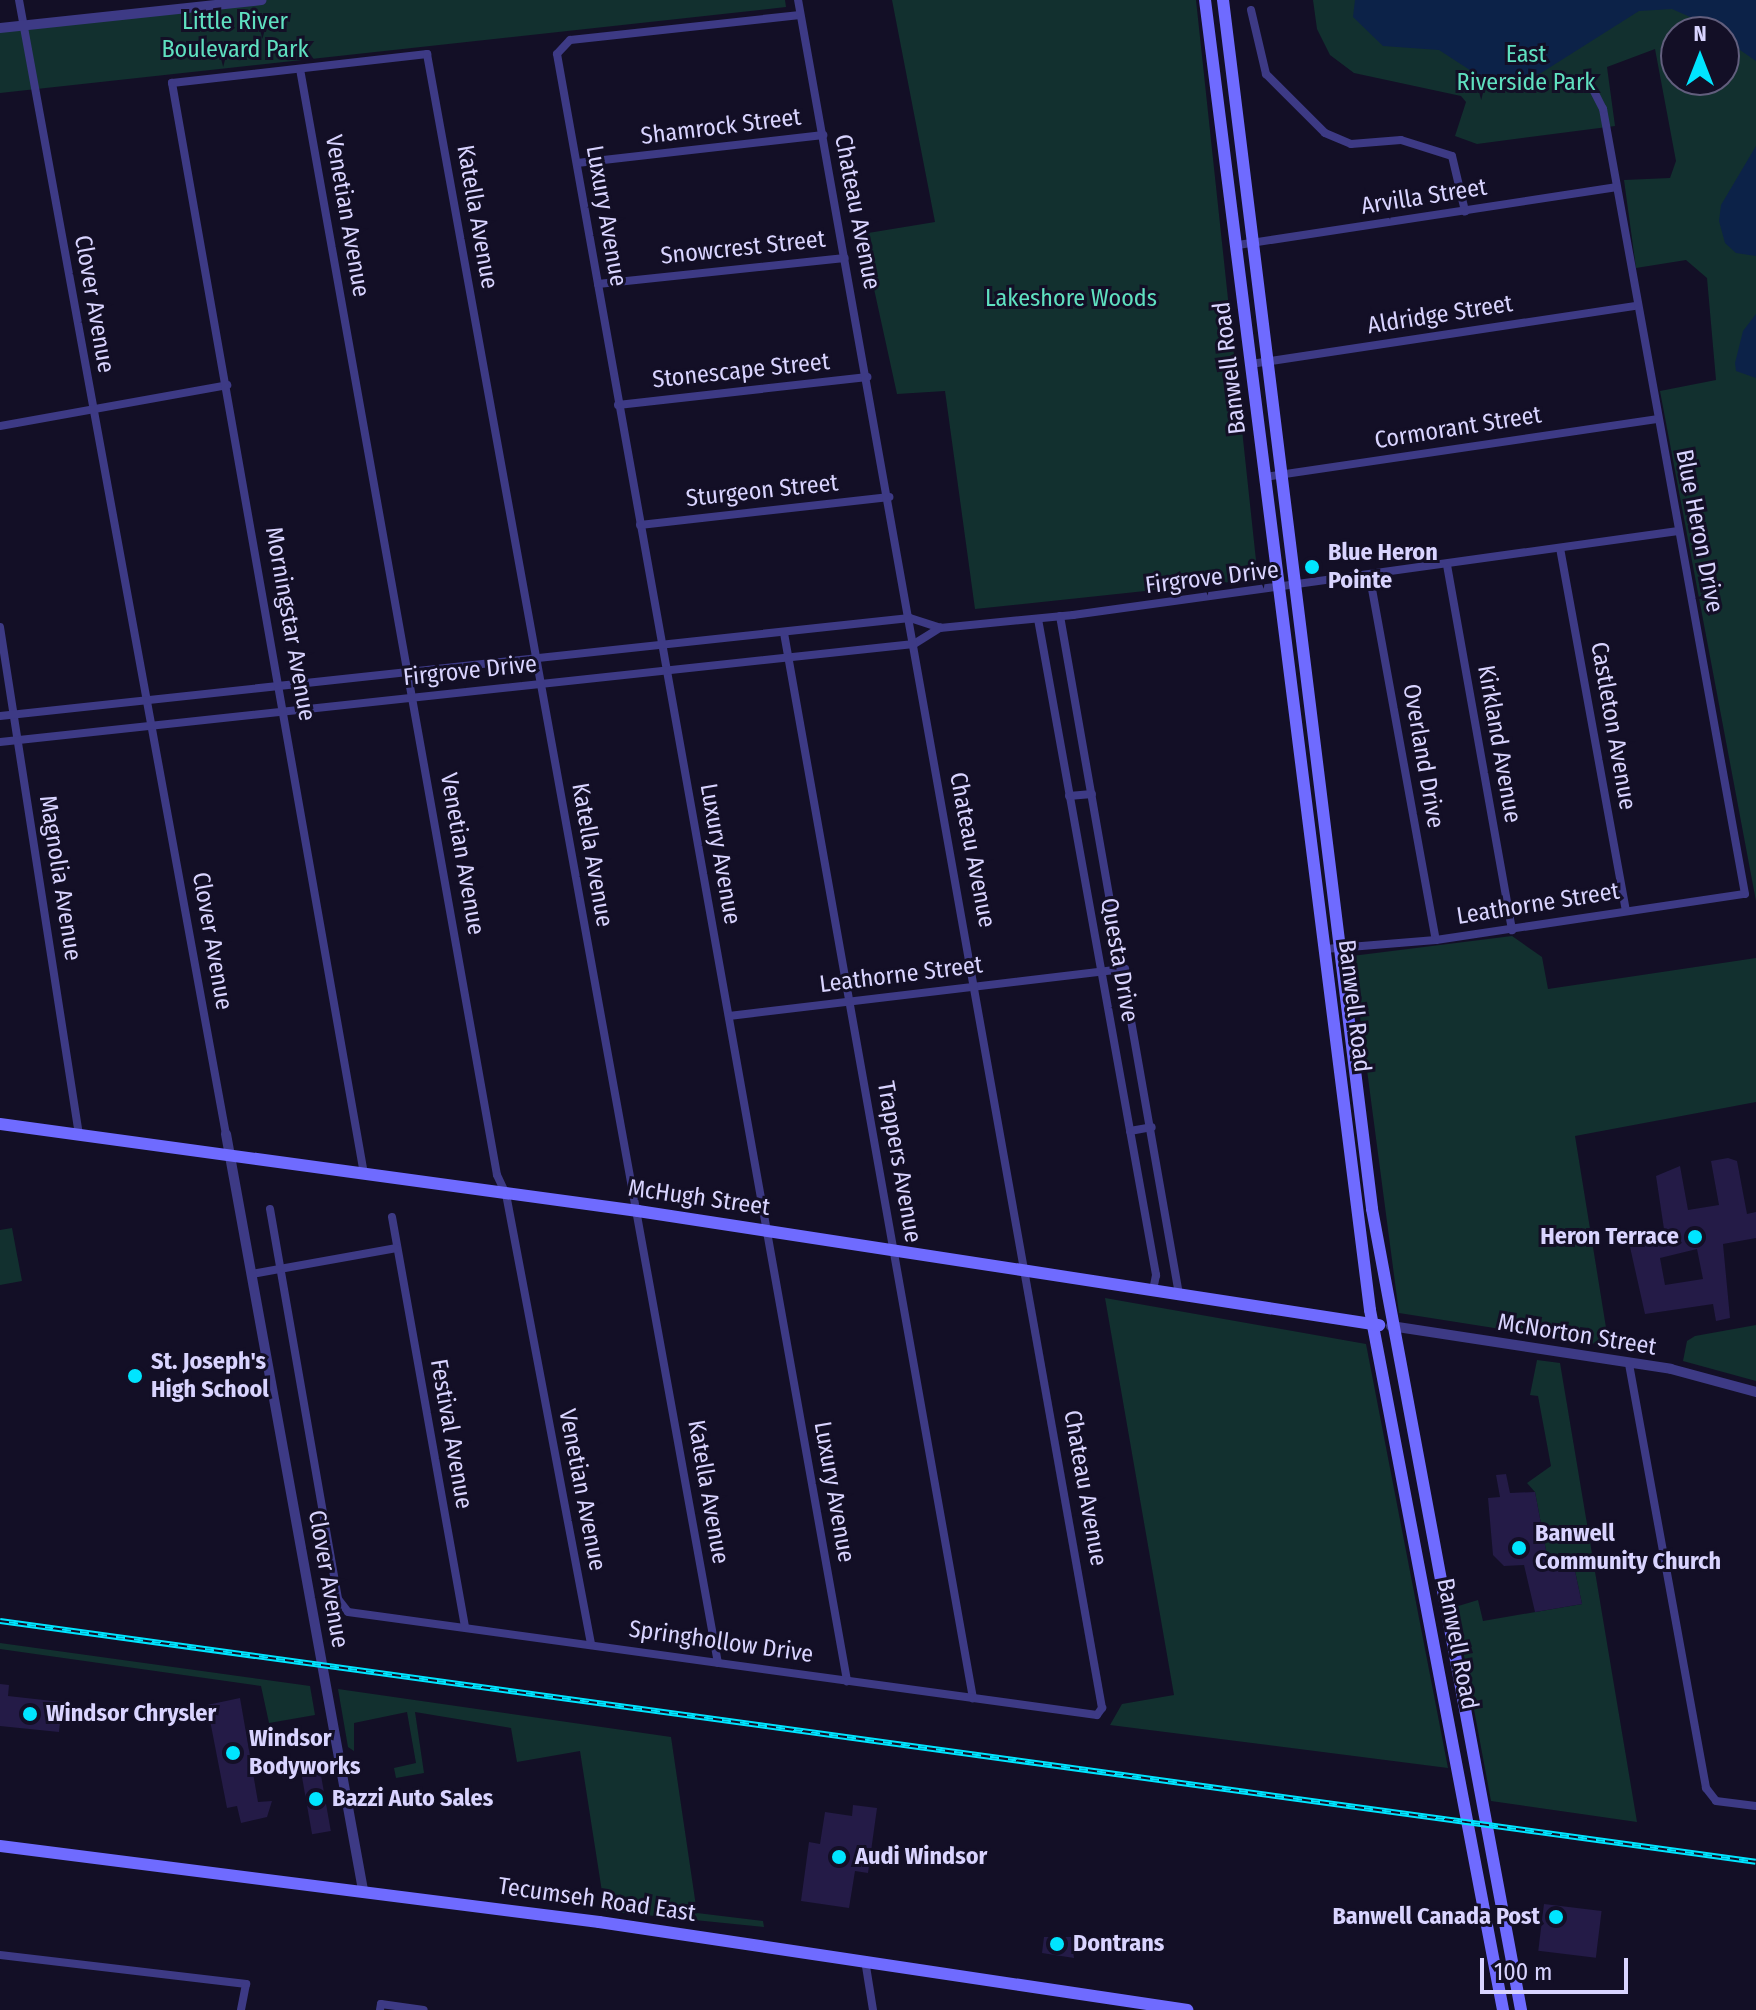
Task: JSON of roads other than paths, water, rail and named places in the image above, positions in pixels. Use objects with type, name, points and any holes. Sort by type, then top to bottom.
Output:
[{"type":"main road","name":"Banwell Road","points":[[1205,0],[1372,1324],[1503,2010]]},
{"type":"main road","name":"Banwell Road","points":[[1223,0],[1294,588],[1391,1326],[1521,2010]]},
{"type":"main road","name":"McHugh Street","points":[[0,1124],[638,1211],[1391,1326]]},
{"type":"main road","name":"Tecumseh Road East","points":[[0,1846],[363,1890],[864,1959],[1187,2010]]},
{"type":"street","name":"Clover Avenue","points":[[19,0],[154,725],[363,1890]]},
{"type":"street","points":[[0,28],[155,6],[262,0]]},
{"type":"street","name":"Chateau Avenue","points":[[798,0],[978,986],[1102,1708]]},
{"type":"street","points":[[1251,10],[1266,74],[1325,133],[1351,144],[1401,140],[1452,156],[1465,211]]},
{"type":"street","name":"Luxury Avenue","points":[[800,15],[570,40],[557,54],[847,1681]]},
{"type":"street","name":"Katella Avenue","points":[[300,69],[427,54],[718,1663]]},
{"type":"street","name":"Morningstar Avenue","points":[[300,69],[172,83],[282,686],[364,1174]]},
{"type":"street","name":"Venetian Avenue","points":[[300,69],[410,672],[497,1175],[506,1194],[591,1644]]},
{"type":"street","name":"Blue Heron Drive","points":[[1593,89],[1603,109],[1657,419],[1747,882]]},
{"type":"street","name":"Shamrock Street","points":[[577,163],[823,135]]},
{"type":"street","name":"Arvilla Street","points":[[1238,245],[1616,187]]},
{"type":"street","name":"Snowcrest Street","points":[[598,284],[845,258]]},
{"type":"street","name":"Aldridge Street","points":[[1251,364],[1636,306]]},
{"type":"street","name":"Stonescape Street","points":[[618,405],[867,377]]},
{"type":"street","points":[[0,426],[227,385]]},
{"type":"street","name":"Cormorant Street","points":[[1265,477],[1657,419]]},
{"type":"street","name":"Sturgeon Street","points":[[640,525],[889,497]]},
{"type":"street","name":"Firgrove Drive","points":[[0,716],[910,618],[940,628],[1038,619],[1370,578],[1678,531]]},
{"type":"street","name":"Castleton Avenue","points":[[1560,548],[1626,911]]},
{"type":"street","name":"Kirkland Avenue","points":[[1447,565],[1512,930]]},
{"type":"street","name":"Overland Drive","points":[[1370,578],[1436,940]]},
{"type":"street","name":"Questa Drive","points":[[1060,616],[1125,969],[1179,1294]]},
{"type":"street","name":"Questa Drive","points":[[1038,619],[1156,1275],[1153,1290]]},
{"type":"street","name":"Magnolia Avenue","points":[[0,627],[79,1135]]},
{"type":"street","name":"Firgrove Drive","points":[[0,742],[914,644],[940,628]]},
{"type":"street","name":"Trappers Avenue","points":[[784,633],[973,1698]]},
{"type":"street","points":[[1069,796],[1092,794]]},
{"type":"street","name":"Leathorne Street","points":[[1325,949],[1436,940],[1745,894],[1747,882]]},
{"type":"street","name":"Leathorne Street","points":[[729,1016],[1125,969]]},
{"type":"street","points":[[1130,1131],[1152,1127]]},
{"type":"street","name":"Clover Avenue","points":[[270,1209],[338,1599]]},
{"type":"street","name":"Festival Avenue","points":[[392,1217],[465,1627]]},
{"type":"street","points":[[252,1274],[397,1248]]},
{"type":"street","name":"McNorton Street","points":[[1391,1326],[1629,1364],[1756,1392]]},
{"type":"street","points":[[1629,1364],[1706,1788],[1716,1801],[1756,1806]]},
{"type":"street","name":"Springhollow Drive","points":[[338,1599],[348,1612],[1097,1715],[1102,1708]]},
{"type":"street","points":[[0,1955],[246,1984],[241,2010]]},
{"type":"street","points":[[864,1959],[873,2010]]},
{"type":"street","points":[[380,2010],[381,2004],[424,2010]]},
{"type":"water","points":[[1355,0],[1756,0],[1756,61],[1740,50],[1740,16],[1688,16],[1672,9],[1639,11],[1541,73],[1507,82],[1476,74],[1439,50],[1383,46],[1353,17]]},
{"type":"water","points":[[1756,146],[1756,256],[1736,253],[1725,243],[1719,221],[1721,205]]},
{"type":"water","points":[[1756,314],[1756,378],[1736,371],[1735,363],[1743,331]]},
{"type":"railway","points":[[0,1621],[1756,1862]]},
{"type":"place","name":"Blue Heron Pointe","points":[[1312,567]]},
{"type":"place","name":"Heron Terrace","points":[[1695,1237]]},
{"type":"place","name":"St. Joseph's High School","points":[[135,1376]]},
{"type":"place","name":"Banwell Community Church","points":[[1519,1548]]},
{"type":"place","name":"Windsor Chrysler","points":[[30,1714]]},
{"type":"place","name":"Windsor Bodyworks","points":[[233,1753]]},
{"type":"place","name":"Bazzi Auto Sales","points":[[316,1799]]},
{"type":"place","name":"Audi Windsor","points":[[839,1857]]},
{"type":"place","name":"Banwell Canada Post","points":[[1556,1917]]},
{"type":"place","name":"Dontrans","points":[[1057,1944]]},
{"type":"park label","name":"Little River Boulevard Park","points":[[235,36]]},
{"type":"park label","name":"East Riverside Park","points":[[1526,69]]},
{"type":"park label","name":"Lakeshore Woods","points":[[1071,299]]}]
